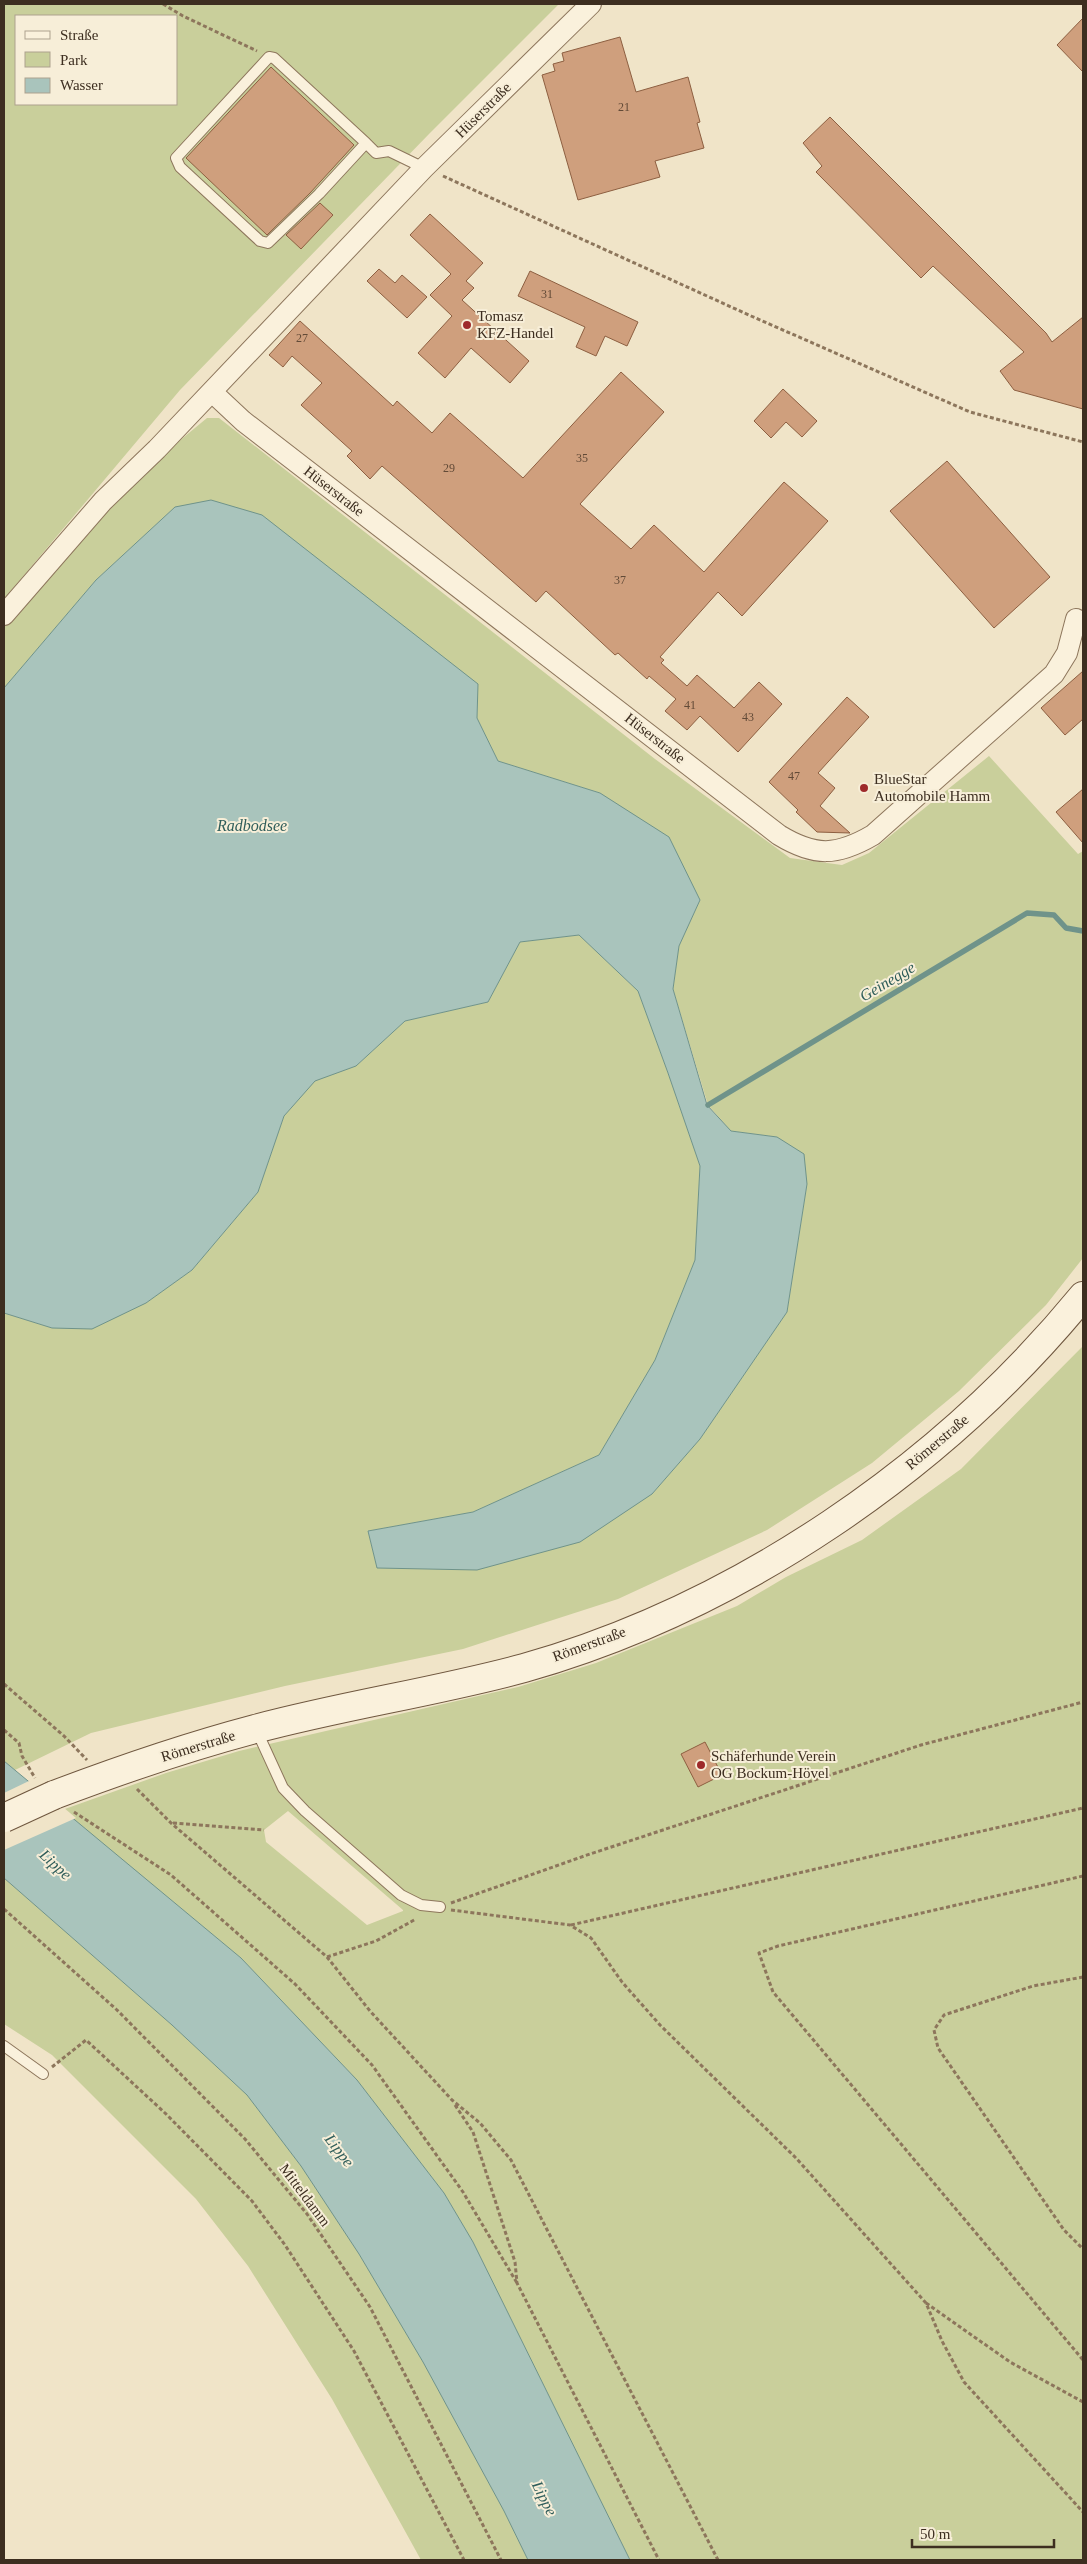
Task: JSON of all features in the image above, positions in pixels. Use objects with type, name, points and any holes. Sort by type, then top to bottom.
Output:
[{"type":"main road","name":"Römerstraße","points":[[4,1818],[54,1795],[111,1773],[256,1728],[524,1668],[610,1638],[725,1588],[774,1560],[875,1493],[904,1470],[977,1409],[1064,1320],[1083,1296]]},
{"type":"street","name":"Hüserstraße","points":[[4,615],[103,501],[212,392],[424,168],[591,4]]},
{"type":"street","name":"Hüserstraße","points":[[212,392],[243,421],[779,835],[797,846],[809,850],[827,852],[845,849],[873,835],[1054,674],[1067,653],[1076,619]]},
{"type":"lane","points":[[366,143],[268,243],[260,241],[180,167],[176,158],[269,57],[274,58],[366,143],[376,153],[389,151],[424,168]]},
{"type":"lane","points":[[256,1728],[283,1788],[304,1811],[401,1894],[421,1905],[440,1907]]},
{"type":"lane","points":[[4,2046],[43,2074]]},
{"type":"path","points":[[163,4],[183,16],[269,57]]},
{"type":"path","points":[[424,168],[751,316],[970,412],[1083,442]]},
{"type":"path","points":[[4,1684],[64,1736],[171,1822],[327,1957],[370,2011],[452,2100],[480,2124],[511,2160],[718,2560]]},
{"type":"path","points":[[327,1957],[376,1941],[440,1907],[608,1848],[921,1745],[1083,1702]]},
{"type":"path","points":[[4,1730],[19,1743],[22,1756],[33,1776]]},
{"type":"path","points":[[440,1907],[456,1912],[497,1914],[570,1925],[1083,1808]]},
{"type":"path","points":[[82,1819],[171,1875],[295,1984],[372,2065],[463,2192],[517,2282],[659,2560]]},
{"type":"path","points":[[171,1822],[264,1830]]},
{"type":"path","points":[[1083,1876],[778,1946],[759,1953],[773,1992],[1083,2360]]},
{"type":"path","name":"Mitteldamm","points":[[4,1909],[116,2010],[246,2139],[307,2214],[370,2307],[501,2560]]},
{"type":"path","points":[[570,1925],[591,1938],[622,1982],[660,2025],[796,2158],[926,2303],[1010,2362],[1083,2402]]},
{"type":"path","points":[[1082,2250],[1064,2230],[938,2048],[934,2030],[944,2015],[1033,1986],[1083,1977]]},
{"type":"path","points":[[43,2074],[86,2040],[165,2113],[252,2201],[285,2244],[354,2351],[464,2560]]},
{"type":"path","points":[[452,2100],[473,2132],[511,2246],[517,2282]]},
{"type":"path","points":[[926,2303],[942,2342],[964,2382],[1083,2512]]},
{"type":"green space","points":[[4,4],[559,4],[429,134],[180,390],[4,599]]},
{"type":"green space","points":[[207,418],[219,418],[655,759],[790,858],[842,865],[869,853],[989,756],[1078,854],[1083,851],[1083,1258],[1046,1305],[959,1391],[872,1463],[767,1530],[618,1599],[463,1649],[285,1686],[91,1733],[15,1770],[4,1761],[4,1313],[52,1328],[146,1303],[192,1270],[258,1192],[284,1116],[315,1080],[356,1066],[405,1021],[488,1002],[520,942],[579,935],[638,991],[700,1166],[695,1260],[655,1360],[599,1455],[473,1512],[368,1531],[377,1568],[652,1494],[700,1439],[787,1312],[807,1184],[777,1137],[731,1131],[708,1105],[673,989],[679,946],[700,900],[600,793],[498,761],[477,718],[478,684],[175,507],[96,580],[4,688],[4,624],[125,486]]},
{"type":"green space","points":[[1083,1346],[1083,2560],[630,2560],[473,2242],[444,2193],[357,2080],[241,1958],[62,1810],[166,1773],[239,1751],[518,1687],[596,1663],[737,1606],[786,1577],[862,1540],[961,1469]],"holes":[[[288,1811],[403,1910],[367,1925],[266,1842],[264,1830]]]},
{"type":"green space","points":[[4,1878],[172,2025],[247,2095],[301,2166],[359,2254],[423,2362],[504,2511],[528,2560],[421,2560],[332,2399],[248,2266],[196,2199],[52,2055],[4,2024]]},
{"type":"water","name":"Radbodsee","points":[[211,500],[262,515],[478,684],[477,718],[498,761],[600,793],[669,837],[700,900],[679,946],[673,989],[707,1105],[731,1131],[777,1137],[804,1154],[807,1184],[787,1312],[700,1439],[652,1494],[580,1542],[477,1570],[377,1568],[368,1531],[473,1512],[599,1455],[655,1360],[695,1260],[700,1166],[668,1073],[638,991],[579,935],[520,942],[488,1002],[405,1021],[356,1066],[315,1081],[284,1116],[258,1192],[192,1270],[146,1303],[92,1329],[52,1328],[4,1313],[4,688],[96,580],[175,507]]},
{"type":"water","name":"Lippe","points":[[4,1761],[241,1958],[357,2080],[444,2193],[473,2242],[630,2560],[528,2560],[504,2511],[423,2362],[359,2254],[301,2166],[247,2095],[172,2025],[4,1878]]},
{"type":"pier","points":[[31,1780],[76,1818],[4,1850],[4,1793]]},
{"type":"building","points":[[1083,18],[1083,72],[1057,45]]},
{"type":"building","points":[[620,37],[636,92],[688,77],[700,122],[697,123],[704,148],[655,161],[660,177],[578,200],[542,75],[555,71],[553,64],[564,61],[562,53]]},
{"type":"building","points":[[271,67],[354,145],[310,193],[267,235],[186,158]]},
{"type":"building","points":[[830,117],[1046,333],[1052,342],[1083,317],[1083,409],[1014,390],[1000,371],[1024,352],[933,266],[921,278],[816,172],[822,166],[803,143]]},
{"type":"building","points":[[320,203],[333,215],[301,249],[286,235]]},
{"type":"building","points":[[430,214],[483,263],[466,281],[474,288],[462,300],[529,361],[510,383],[471,348],[445,378],[418,353],[452,316],[430,295],[451,274],[410,235]]},
{"type":"building","points":[[379,269],[395,283],[402,275],[427,297],[407,318],[367,281]]},
{"type":"building","points":[[530,271],[638,322],[627,346],[605,336],[596,356],[576,347],[585,327],[518,296]]},
{"type":"building","points":[[300,321],[393,406],[397,401],[432,433],[450,413],[523,478],[621,372],[664,412],[580,504],[631,549],[654,525],[704,572],[784,482],[828,521],[742,616],[718,592],[660,657],[664,660],[661,663],[687,686],[697,675],[734,708],[759,682],[782,704],[738,752],[700,716],[687,730],[665,711],[676,699],[649,676],[647,679],[618,653],[615,655],[546,591],[536,602],[382,466],[370,479],[347,456],[352,451],[301,405],[322,383],[292,356],[283,367],[269,355]]},
{"type":"building","points":[[783,389],[817,421],[802,437],[786,422],[771,438],[754,421]]},
{"type":"building","points":[[947,461],[1050,577],[994,628],[890,511]]},
{"type":"building","points":[[1083,671],[1083,719],[1065,735],[1041,708]]},
{"type":"building","points":[[847,697],[869,717],[818,773],[835,788],[820,806],[850,833],[817,832],[796,812],[798,810],[769,782]]},
{"type":"building","points":[[1083,789],[1083,843],[1056,812]]},
{"type":"building","name":"Schäferhunde Verein OG Bockum-Hövel","points":[[705,1742],[722,1775],[698,1787],[681,1754]]},
{"type":"waterway","name":"Geinegge","points":[[708,1105],[1027,913],[1054,915],[1066,928],[1083,931]]},
{"type":"place","name":"Tomasz KFZ-Handel","points":[[467,325]]},
{"type":"place","name":"BlueStar Automobile Hamm","points":[[864,788]]},
{"type":"place","name":"Schäferhunde Verein OG Bockum-Hövel","points":[[701,1765]]}]
